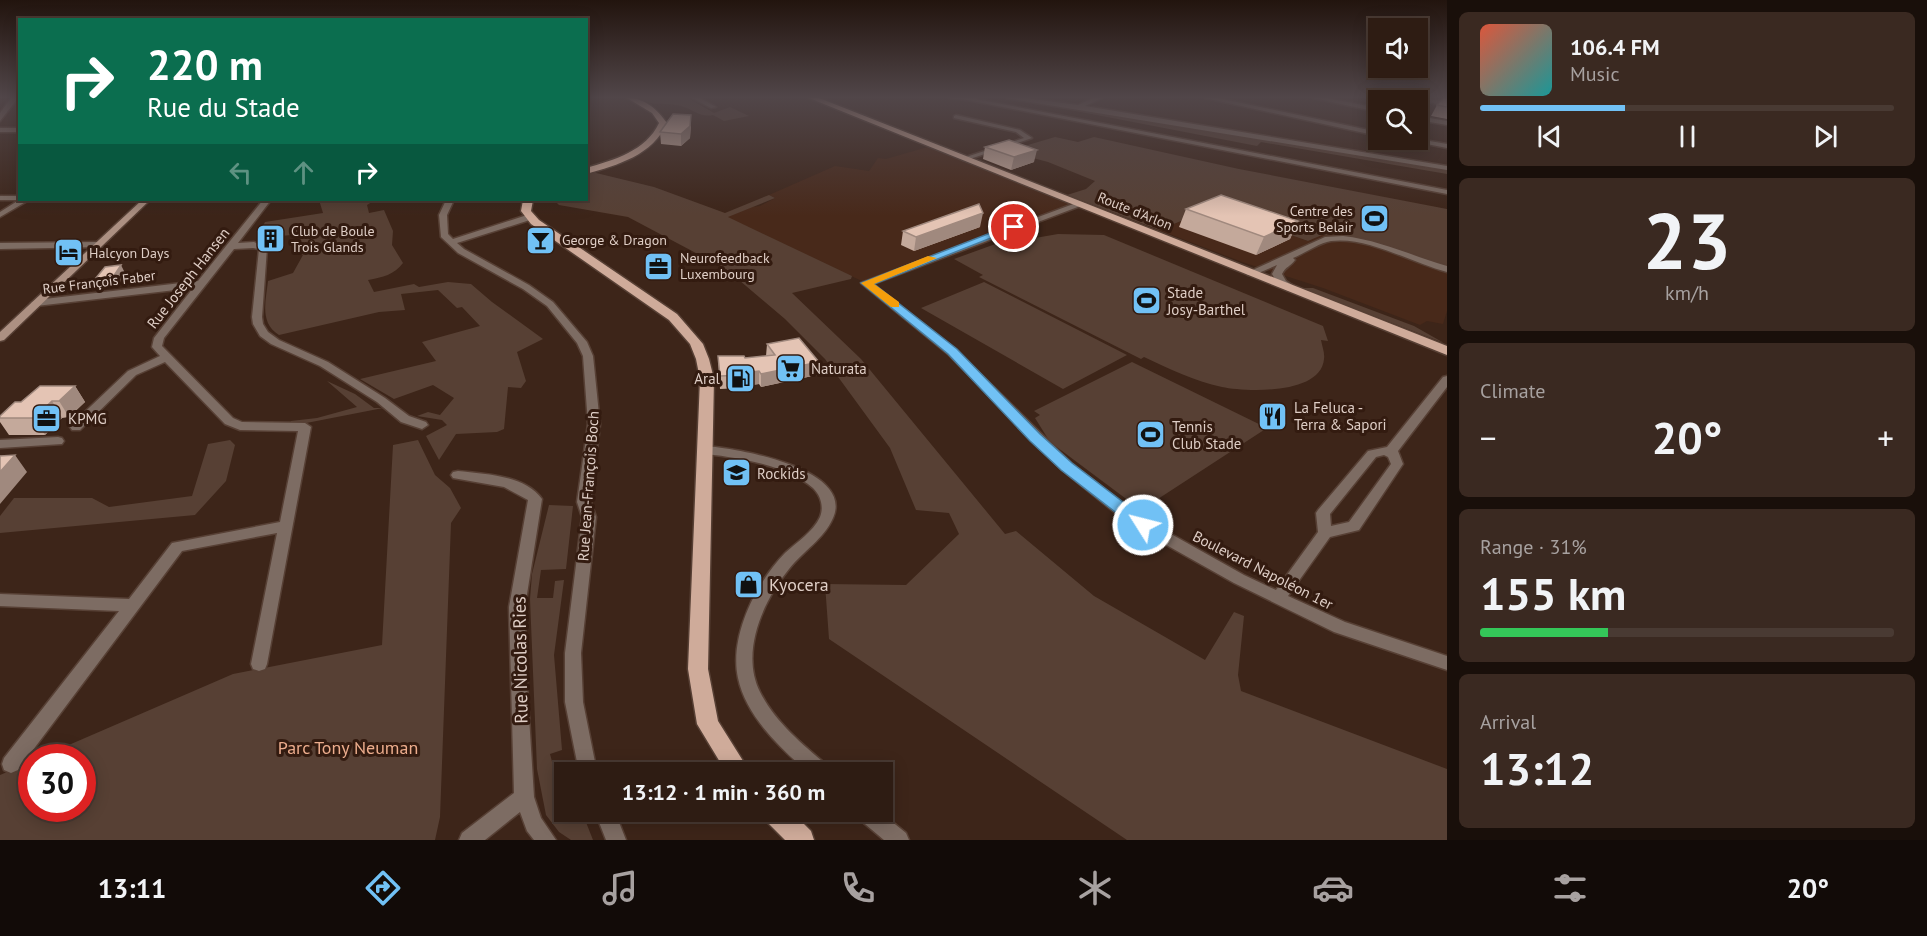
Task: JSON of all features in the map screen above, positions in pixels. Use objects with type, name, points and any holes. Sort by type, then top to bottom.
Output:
[{"type":"main road","points":[[588,170],[610,163],[642,147],[652,137]]},
{"type":"main road","name":"Route d'Arlon","points":[[910,137],[1447,351]]},
{"type":"main road","points":[[0,338],[145,201]]},
{"type":"main road","points":[[528,201],[526,212],[533,220],[673,317],[692,336],[703,353],[707,379],[698,669],[708,724],[733,762]]},
{"type":"main road","points":[[785,822],[802,840]]},
{"type":"street","points":[[965,159],[1028,137]]},
{"type":"street","points":[[1156,137],[1447,192]]},
{"type":"street","points":[[1262,137],[1447,168]]},
{"type":"street","points":[[1428,143],[1447,146]]},
{"type":"street","points":[[0,198],[18,198]]},
{"type":"street","points":[[0,214],[23,201]]},
{"type":"street","name":"Rue Joseph Hansen","points":[[166,357],[157,348],[159,338],[266,201]]},
{"type":"street","points":[[450,201],[443,215],[444,235],[451,242],[533,220]]},
{"type":"street","name":"Boulevard Napoléon 1er","points":[[1079,205],[866,283],[952,352],[1066,466],[1134,520],[1239,579],[1340,627],[1447,663]]},
{"type":"street","points":[[1251,273],[1328,239],[1352,239],[1447,269]]},
{"type":"street","name":"Rue Jean-François Boch","points":[[451,242],[480,264],[526,287],[550,304],[582,342],[588,356],[594,424],[584,502],[589,517],[573,653],[574,702],[586,762]]},
{"type":"street","points":[[0,246],[97,245]]},
{"type":"street","points":[[232,246],[254,245],[263,248],[257,317],[264,334],[324,364],[405,418],[422,425]]},
{"type":"street","points":[[1294,290],[1282,283],[1277,274],[1281,266],[1307,249]]},
{"type":"street","name":"Rue François Faber","points":[[36,303],[201,284]]},
{"type":"street","points":[[76,427],[132,373],[166,357],[229,421],[240,426],[305,427],[259,664]]},
{"type":"street","points":[[1325,533],[1323,513],[1372,454],[1390,452],[1447,379]]},
{"type":"street","points":[[0,444],[58,441]]},
{"type":"street","points":[[705,450],[737,452],[808,477],[821,487],[829,499],[829,512],[819,530],[786,562],[767,588],[751,620],[744,658],[751,692],[773,726],[811,762]]},
{"type":"street","points":[[1278,598],[1325,533],[1354,526],[1397,464],[1390,452]]},
{"type":"street","name":"Rue Nicolas Ries","points":[[458,475],[519,488],[535,499],[517,607],[524,797],[534,824],[546,840]]},
{"type":"street","points":[[11,764],[177,547],[286,526]]},
{"type":"street","points":[[0,600],[133,605]]},
{"type":"street","points":[[469,840],[524,797]]},
{"type":"street","points":[[608,822],[616,840]]},
{"type":"street","points":[[878,822],[899,840]]},
{"type":"shaded area","points":[[931,146],[1079,205],[866,283],[727,217],[760,206],[775,198],[769,195],[835,166],[869,171],[878,158],[886,159]]},
{"type":"shaded area","points":[[1213,208],[1308,241],[1322,235],[1342,234],[1447,266],[1447,311],[1443,324],[1427,321],[1420,325],[1159,230]]},
{"type":"green space","points":[[1054,137],[1078,142],[1095,137],[1239,169],[1447,209],[1447,266],[1342,234],[1322,235],[1308,241],[1213,208],[1159,230],[1067,195],[1086,189],[1095,181],[1048,162],[1007,151]]},
{"type":"green space","points":[[1212,137],[1245,137],[1447,171],[1447,174],[1261,142],[1257,146]]},
{"type":"green space","points":[[592,172],[654,187],[725,213],[769,195],[775,198],[728,217],[852,276],[851,279],[792,293],[861,359],[1005,534],[1016,531],[1094,596],[1205,660],[1234,612],[1244,616],[1238,675],[1241,691],[1447,769],[1447,840],[1127,840],[829,639],[825,584],[906,585],[959,534],[949,513],[916,510],[890,448],[825,359],[785,319],[726,269],[628,217],[559,205],[555,201],[588,201],[588,174]]},
{"type":"green space","points":[[319,201],[373,201],[367,205],[369,213],[384,210],[393,231],[392,245],[403,263],[392,273],[368,280],[374,292],[414,284],[419,287],[448,282],[471,284],[543,339],[517,352],[526,381],[521,388],[508,387],[504,429],[497,432],[456,434],[439,460],[426,436],[447,425],[442,420],[417,416],[428,412],[440,415],[454,398],[433,385],[394,399],[360,379],[436,361],[422,342],[480,326],[462,307],[457,308],[438,290],[401,294],[405,310],[379,312],[279,335],[273,330],[265,311],[268,281],[293,273],[303,255],[295,250],[303,234],[257,238],[265,222],[323,213]]},
{"type":"green space","name":"Stade Josy-Barthel","points":[[1058,234],[1104,235],[1323,326],[1328,341],[1321,340],[1324,359],[1320,371],[1297,385],[1264,390],[1233,389],[1202,381],[1144,357],[1141,359],[979,277],[983,275],[954,259],[1012,238],[1018,241]]},
{"type":"green space","points":[[984,282],[1127,355],[1063,389],[921,308]]},
{"type":"green space","points":[[1301,288],[1313,288],[1414,326],[1444,343]]},
{"type":"green space","name":"Tennis Club Stade","points":[[1132,362],[1267,428],[1141,510],[1050,442],[1035,418],[1040,415],[1034,411]]},
{"type":"green space","points":[[327,381],[355,394],[374,408],[383,408],[291,426],[291,421],[317,418],[357,407]]},
{"type":"green space","points":[[230,440],[235,445],[226,481],[195,515],[0,533],[0,516],[14,498],[92,498],[109,507],[192,496],[208,444]]},
{"type":"green space","name":"Parc Tony Neuman","points":[[418,440],[435,475],[450,488],[461,508],[451,523],[440,817],[435,840],[0,840],[0,775],[18,767],[18,822],[96,822],[96,744],[71,744],[233,674],[382,645],[393,445]]},
{"type":"green space","points":[[549,505],[573,506],[566,569],[541,570],[537,598],[553,598],[555,581],[564,580],[554,655],[562,750],[550,754],[554,765],[554,822],[586,822],[593,840],[571,840],[559,832],[546,815],[537,769],[530,599],[532,574]]},
{"type":"building","points":[[1009,140],[1037,150],[1014,157],[985,147]]},
{"type":"building","points":[[1221,195],[1298,221],[1264,237],[1186,209]]},
{"type":"building","points":[[979,204],[983,213],[916,237],[903,231]]},
{"type":"building","points":[[121,265],[113,277],[96,278],[105,267]]},
{"type":"building","points":[[799,338],[819,362],[761,374],[759,371],[744,373],[744,375],[720,376],[718,356],[744,356],[745,358],[775,355],[767,344]]},
{"type":"building","points":[[40,386],[75,386],[59,401],[52,401],[34,418],[0,418],[15,402],[21,402]]},
{"type":"building","points":[[15,455],[0,472],[0,456]]},
{"type":"slow traffic","points":[[895,304],[866,283],[932,258]]},
{"type":"place","name":"Centre des Sports Belair","points":[[1374,219]]},
{"type":"place","name":"Club de Boule Trois Glands","points":[[270,239]]},
{"type":"place","name":"George & Dragon","points":[[541,240]]},
{"type":"place","name":"Halcyon Days","points":[[68,253]]},
{"type":"place","name":"Neurofeedback Luxembourg","points":[[659,266]]},
{"type":"place","name":"Stade Josy-Barthel","points":[[1146,301]]},
{"type":"place","name":"Naturata","points":[[790,368]]},
{"type":"place","name":"Aral","points":[[741,378]]},
{"type":"place","name":"La Feluca - Terra & Sapori","points":[[1273,416]]},
{"type":"place","name":"KPMG","points":[[47,418]]},
{"type":"place","name":"Tennis Club Stade","points":[[1151,435]]},
{"type":"place","name":"Rockids","points":[[736,473]]},
{"type":"place","name":"Kyocera","points":[[748,584]]},
{"type":"route","points":[[1014,227],[866,283],[920,324],[952,352],[1066,466],[1143,525]]}]
